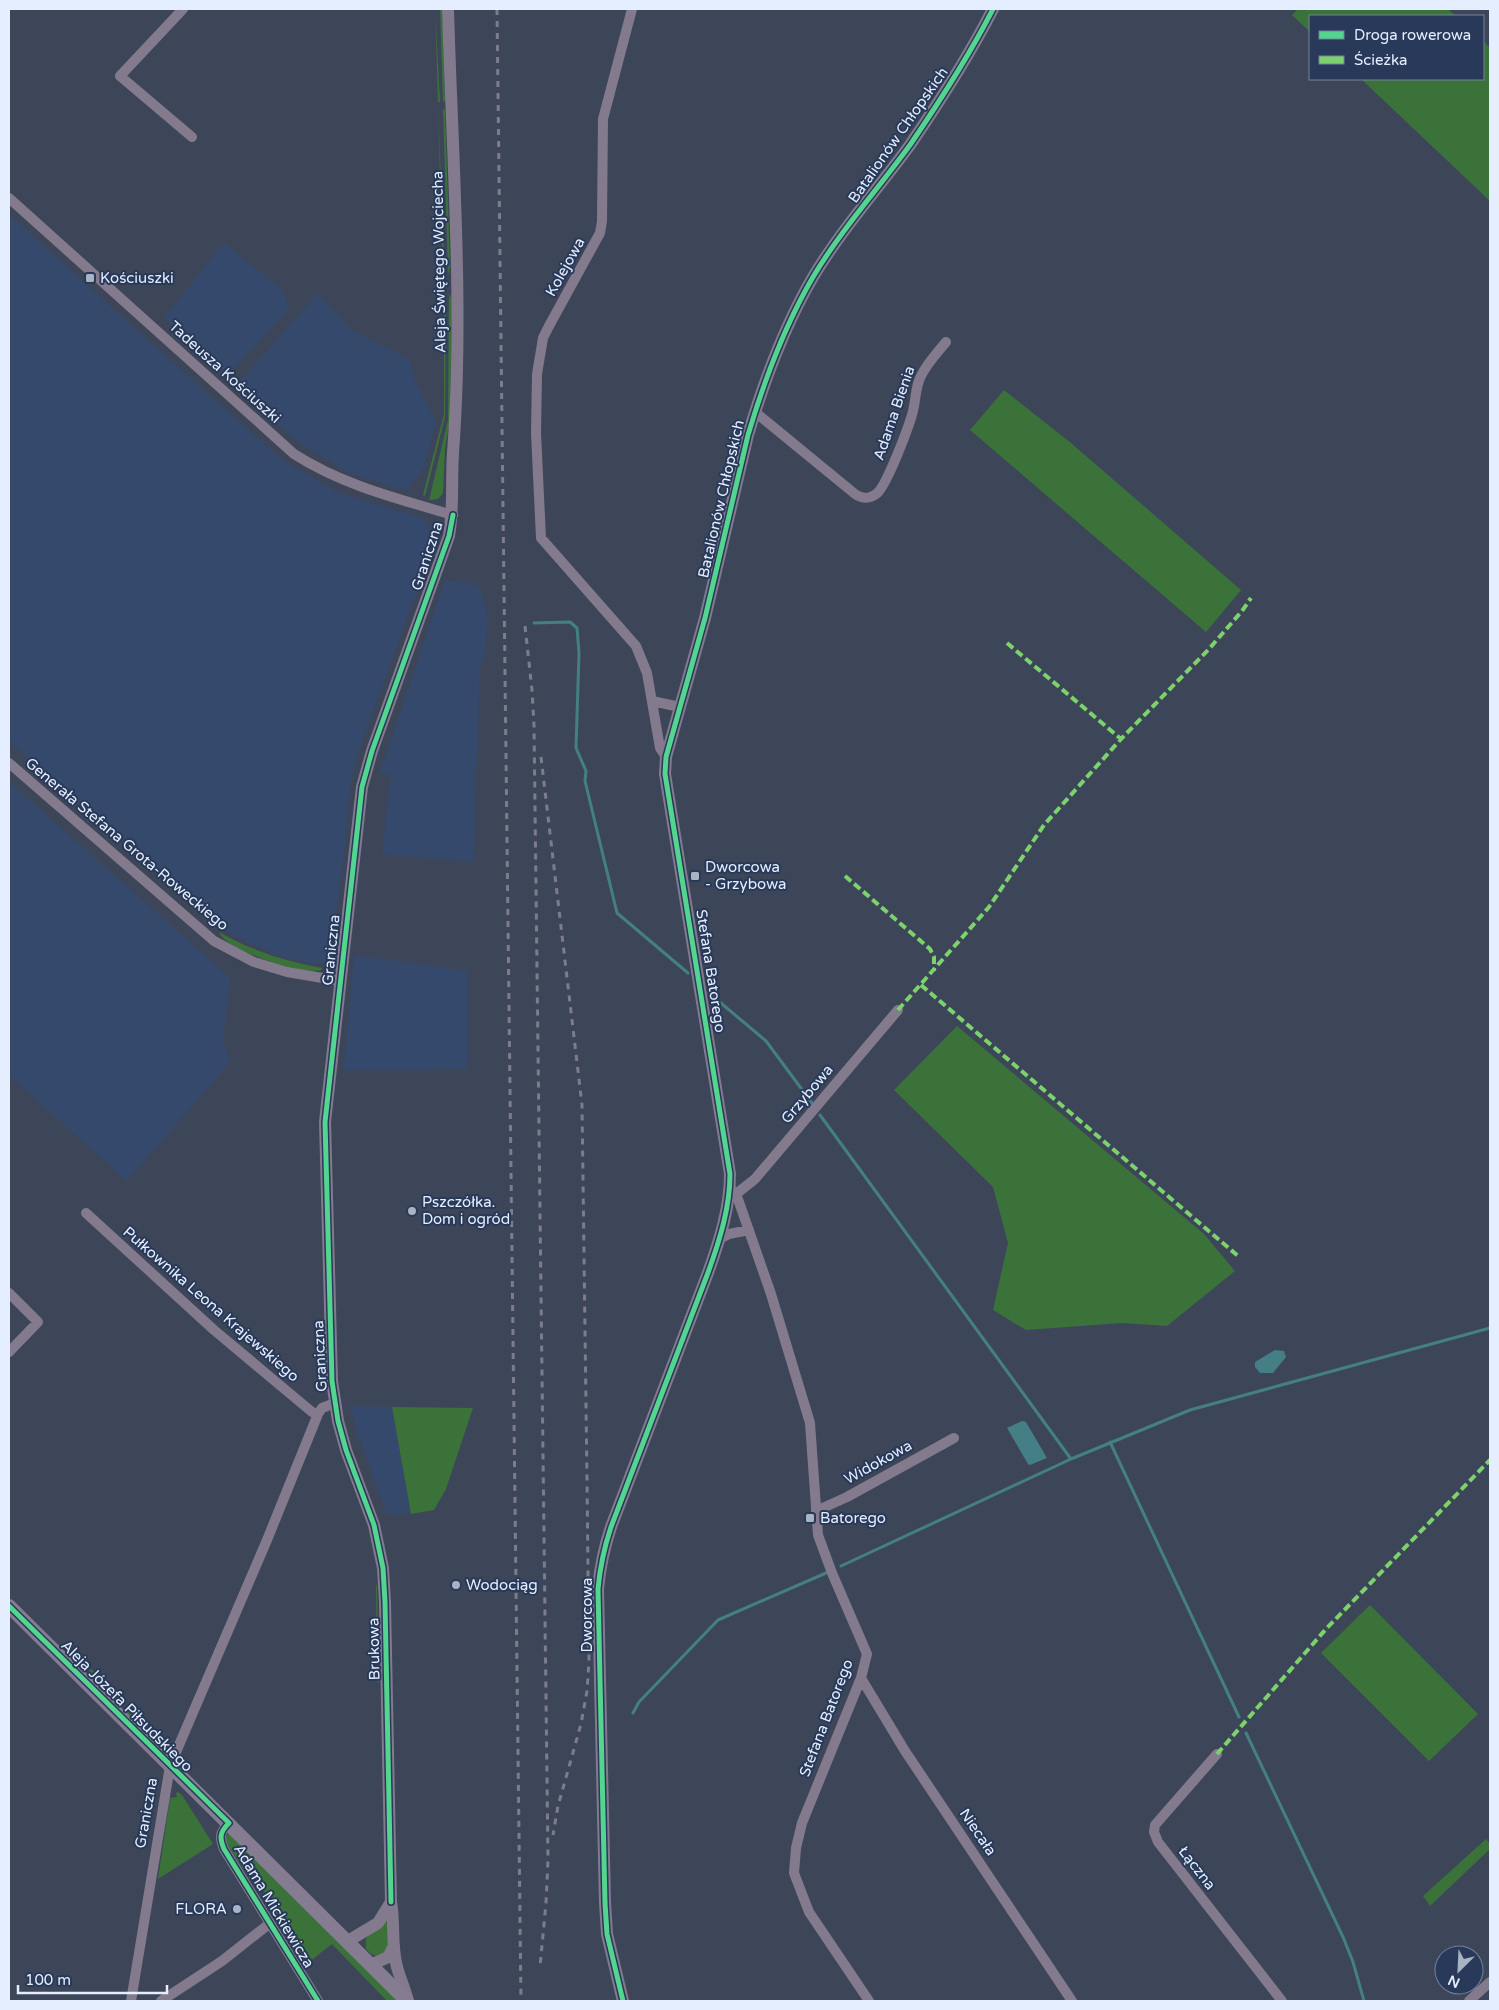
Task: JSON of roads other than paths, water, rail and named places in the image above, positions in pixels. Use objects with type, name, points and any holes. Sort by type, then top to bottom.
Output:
[{"type":"main road","name":"Aleja Józefa Piłsudskiego","points":[[9,1606],[408,2001]]},
{"type":"street","points":[[183,9],[120,76],[192,137]]},
{"type":"street","name":"Aleja Świętego Wojciecha","points":[[448,9],[457,314],[457,381],[452,465],[453,515]]},
{"type":"street","name":"Kolejowa","points":[[540,538],[536,433],[539,355],[543,338],[600,233],[602,221],[604,119],[632,9]]},
{"type":"street","name":"Batalionów Chłopskich","points":[[666,757],[706,618],[755,412],[786,331],[813,277],[830,250],[937,105],[994,9]]},
{"type":"street","name":"Tadeusza Kościuszki","points":[[9,198],[294,454],[311,465],[352,482],[453,515]]},
{"type":"street","name":"Adama Bienia","points":[[755,412],[855,494],[867,498],[882,488],[888,477],[912,414],[921,375],[946,342]]},
{"type":"street","name":"Graniczna","points":[[131,2001],[170,1766],[267,1540],[318,1414],[322,1408],[335,1403],[332,1381],[325,1122],[362,787],[372,752],[449,536],[453,515]]},
{"type":"street","name":"Stefana Batorego","points":[[540,538],[636,646],[647,673],[660,748],[666,757],[665,774],[733,1192],[771,1294],[810,1423],[818,1535],[832,1573],[867,1654],[861,1678],[802,1823],[796,1848],[794,1873],[810,1912],[869,2001]]},
{"type":"street","points":[[652,701],[680,707]]},
{"type":"street","name":"Generała Stefana Grota-Roweckiego","points":[[9,763],[214,941],[254,962],[287,972],[340,981]]},
{"type":"street","name":"Grzybowa","points":[[733,1192],[755,1179],[898,1010]]},
{"type":"street","name":"Dworcowa","points":[[623,2001],[607,1934],[605,1903],[598,1589],[602,1551],[720,1239],[733,1192]]},
{"type":"street","name":"Pułkownika Leona Krajewskiego","points":[[86,1213],[214,1330],[312,1412],[318,1414]]},
{"type":"street","points":[[720,1239],[729,1234],[748,1230]]},
{"type":"street","points":[[9,1293],[38,1322],[9,1352]]},
{"type":"street","name":"Brukowa","points":[[335,1403],[346,1450],[374,1525],[383,1568],[391,1902],[397,1966],[408,2001]]},
{"type":"street","name":"Widokowa","points":[[816,1511],[847,1497],[954,1438]]},
{"type":"street","name":"Niecała","points":[[861,1678],[905,1751],[1072,2001]]},
{"type":"street","name":"Łączna","points":[[1216,1754],[1155,1825],[1154,1832],[1158,1842],[1282,2001]]},
{"type":"street","name":"Adama Mickiewicza","points":[[229,1823],[221,1834],[220,1840],[224,1849],[318,2001]]},
{"type":"street","points":[[348,1941],[378,1923],[391,1902]]},
{"type":"street","points":[[161,2001],[222,1962],[269,1924]]},
{"type":"street","points":[[371,1965],[388,1957],[394,1946]]},
{"type":"street","points":[[1470,2001],[1490,1982]]},
{"type":"waterway","points":[[534,623],[570,622],[577,628],[579,653],[576,748],[586,771],[585,781],[617,913],[688,973]]},
{"type":"waterway","points":[[709,993],[766,1041],[812,1103]]},
{"type":"waterway","points":[[820,1115],[1071,1459],[1190,1410],[1490,1328]]},
{"type":"waterway","points":[[1110,1442],[1239,1717]]},
{"type":"waterway","points":[[841,1566],[1071,1459]]},
{"type":"waterway","points":[[633,1713],[639,1702],[718,1620],[826,1573]]},
{"type":"waterway","points":[[1246,1733],[1343,1937],[1353,1962],[1364,2001]]},
{"type":"railway","points":[[497,9],[521,2001]]},
{"type":"railway","points":[[525,626],[534,725],[548,1860],[540,1967]]},
{"type":"railway","points":[[541,757],[582,1105],[587,1480],[589,1661],[587,1691],[581,1724],[558,1806],[553,1835]]},
{"type":"place","name":"Kościuszki","points":[[90,278]]},
{"type":"place","name":"Dworcowa - Grzybowa","points":[[695,876]]},
{"type":"place","name":"Pszczółka. Dom i ogród","points":[[412,1211]]},
{"type":"place","name":"Batorego","points":[[810,1518]]},
{"type":"place","name":"Wodociąg","points":[[456,1585]]},
{"type":"place","name":"FLORA","points":[[237,1909]]}]
